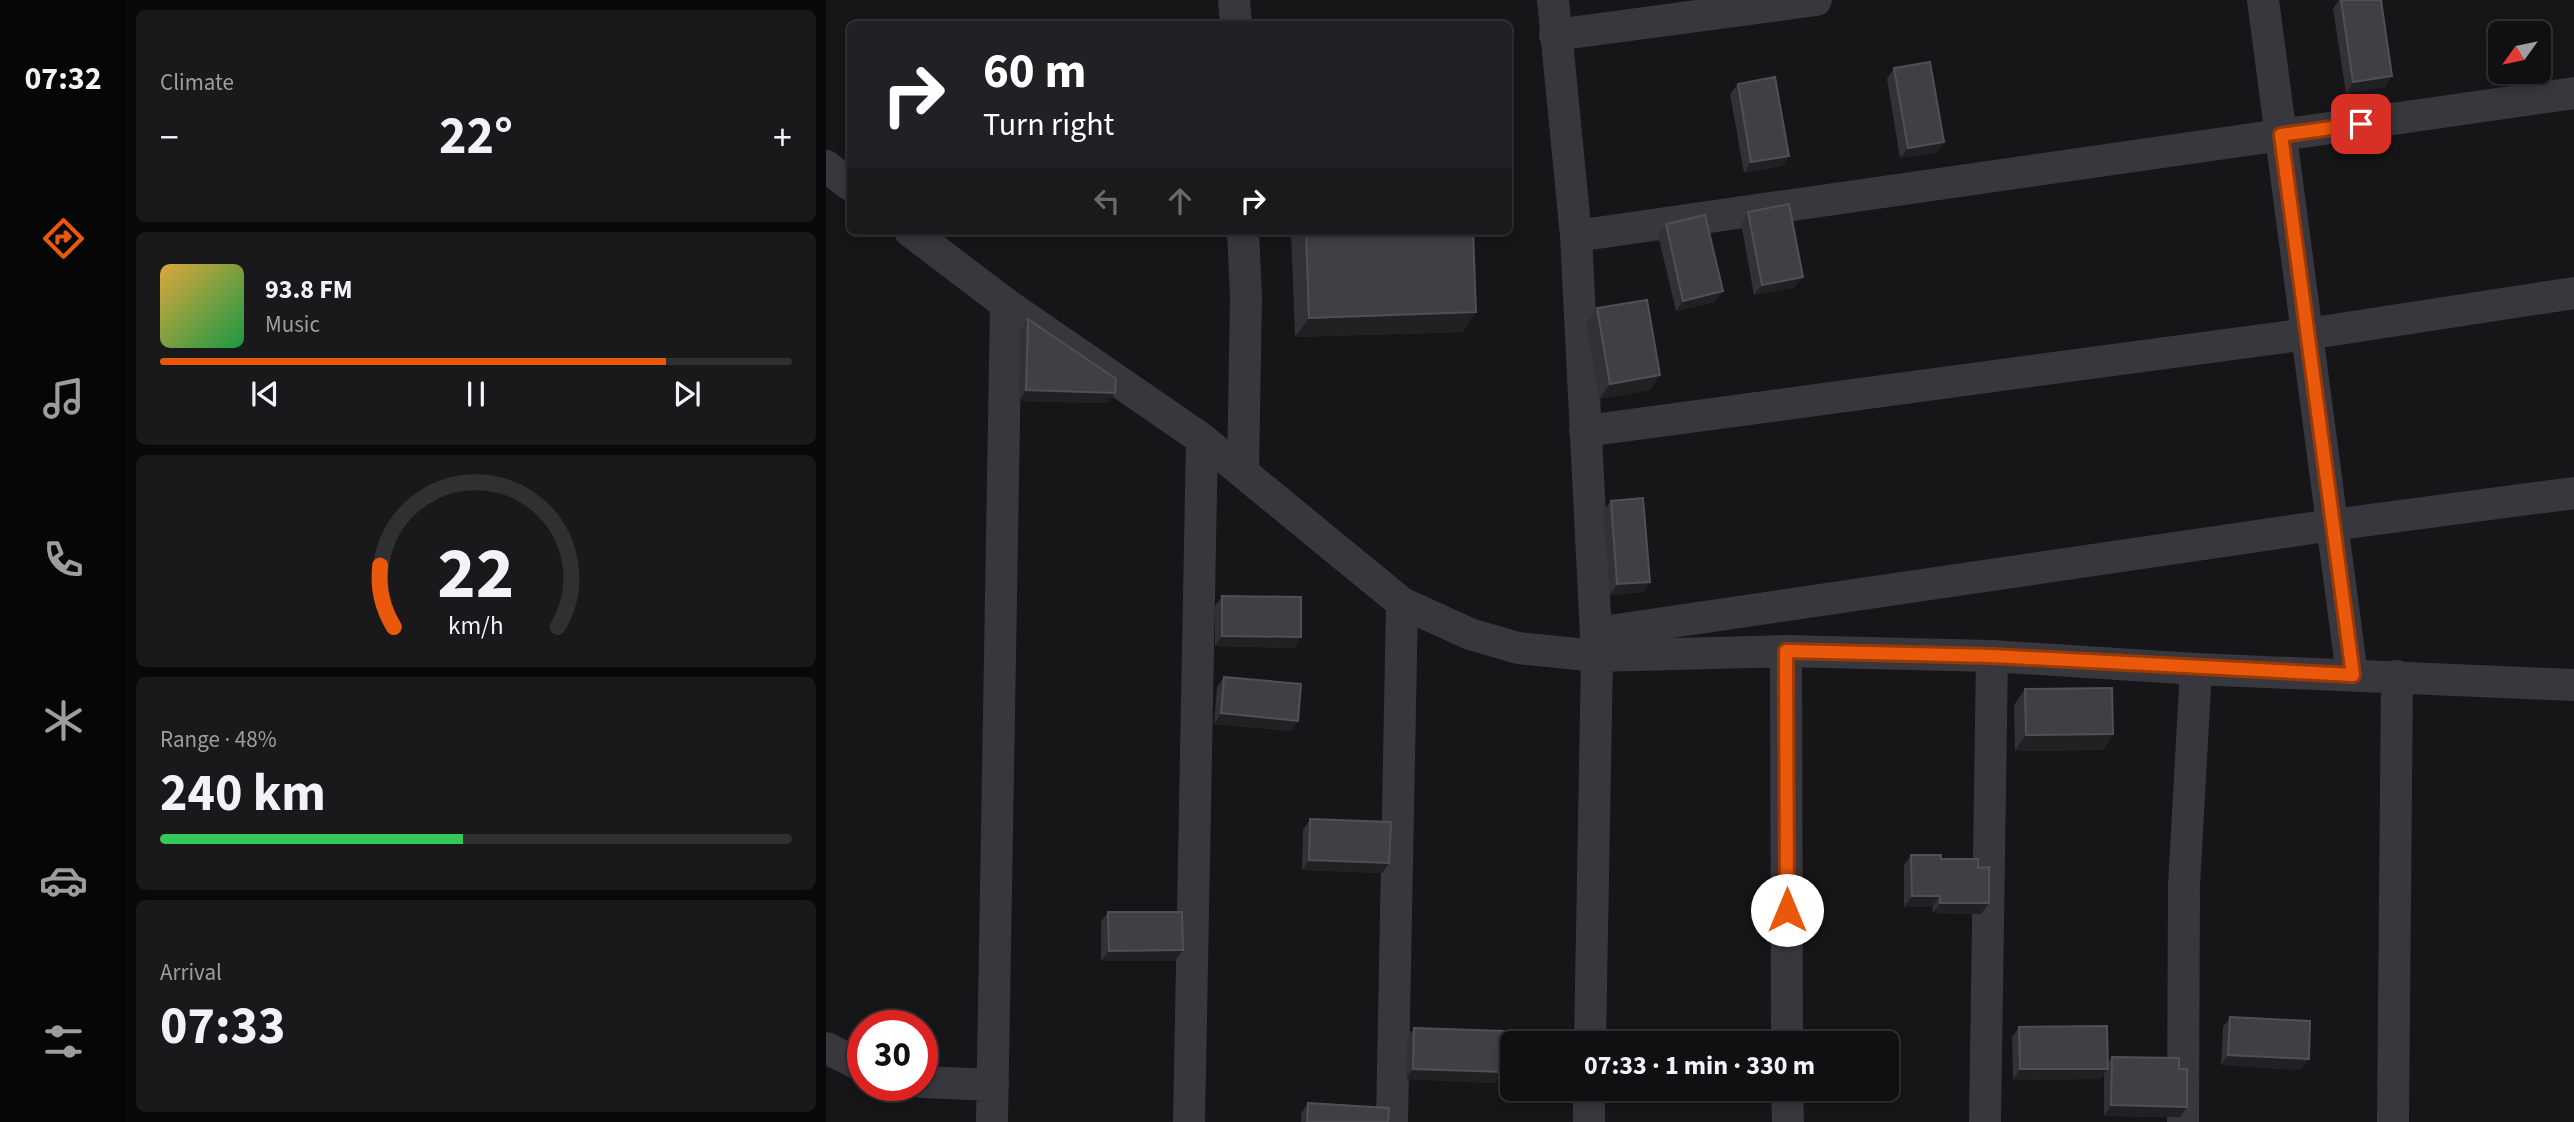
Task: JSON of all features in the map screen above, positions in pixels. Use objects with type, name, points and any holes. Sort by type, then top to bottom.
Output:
[{"type":"street","points":[[1234,0],[1236,21]]},
{"type":"street","points":[[1553,0],[1576,236],[1596,644],[1590,1031]]},
{"type":"street","points":[[1555,35],[1816,0]]},
{"type":"street","points":[[2263,0],[2353,675]]},
{"type":"street","points":[[1576,236],[2574,93]]},
{"type":"street","points":[[826,166],[847,183]]},
{"type":"street","points":[[915,235],[1006,304],[1202,439],[1402,603],[1470,634],[1518,648],[1596,644],[1992,656],[2196,669],[2574,685]]},
{"type":"street","points":[[1243,235],[1246,297],[1243,471]]},
{"type":"street","points":[[1585,431],[2307,334],[2574,293]]},
{"type":"street","points":[[992,1122],[1006,304]]},
{"type":"street","points":[[1188,1122],[1202,439]]},
{"type":"street","points":[[1596,644],[2332,525],[2574,493]]},
{"type":"street","points":[[1392,1122],[1402,603]]},
{"type":"street","points":[[1786,651],[1787,1031]]},
{"type":"street","points":[[1985,1122],[1992,656]]},
{"type":"street","points":[[2183,1122],[2184,886],[2196,669]]},
{"type":"street","points":[[2393,1122],[2397,676]]},
{"type":"street","points":[[826,1048],[847,1058]]},
{"type":"street","points":[[938,1084],[993,1086]]},
{"type":"street","points":[[1589,1101],[1589,1122]]},
{"type":"street","points":[[1787,1101],[1788,1122]]},
{"type":"building","points":[[2341,0],[2381,0],[2392,76],[2353,82]]},
{"type":"building","points":[[1930,62],[1944,142],[1908,148],[1894,68]]},
{"type":"building","points":[[1775,77],[1789,156],[1751,162],[1738,84]]},
{"type":"building","points":[[1789,204],[1803,277],[1762,285],[1748,212]]},
{"type":"building","points":[[1705,215],[1723,291],[1683,301],[1666,224]]},
{"type":"building","points":[[1306,235],[1473,235],[1476,312],[1309,318]]},
{"type":"building","points":[[1647,300],[1660,375],[1610,384],[1597,308]]},
{"type":"building","points":[[1028,319],[1116,379],[1115,393],[1026,390]]},
{"type":"building","points":[[1643,498],[1650,582],[1617,584],[1611,501]]},
{"type":"building","points":[[1222,596],[1301,597],[1301,637],[1222,636]]},
{"type":"building","points":[[1224,677],[1301,684],[1298,721],[1221,713]]},
{"type":"building","points":[[2112,688],[2113,734],[2026,735],[2025,689]]},
{"type":"building","points":[[1310,819],[1391,822],[1389,863],[1309,860]]},
{"type":"building","points":[[1911,855],[1941,855],[1941,859],[1978,859],[1978,868],[1989,867],[1989,903],[1940,903],[1940,896],[1912,896]]},
{"type":"building","points":[[1108,912],[1182,912],[1183,950],[1109,951]]},
{"type":"building","points":[[2230,1017],[2310,1021],[2309,1059],[2228,1055]]},
{"type":"building","points":[[2107,1026],[2108,1069],[2020,1069],[2019,1027]]},
{"type":"building","points":[[1414,1028],[1504,1031],[1500,1031],[1500,1072],[1413,1069]]},
{"type":"building","points":[[2112,1057],[2179,1058],[2179,1069],[2187,1069],[2187,1107],[2111,1105]]},
{"type":"building","points":[[1308,1103],[1389,1108],[1388,1122],[1307,1122]]},
{"type":"route","points":[[1787,910],[1786,651],[1992,656],[2196,669],[2353,675],[2281,135],[2361,124]]}]
